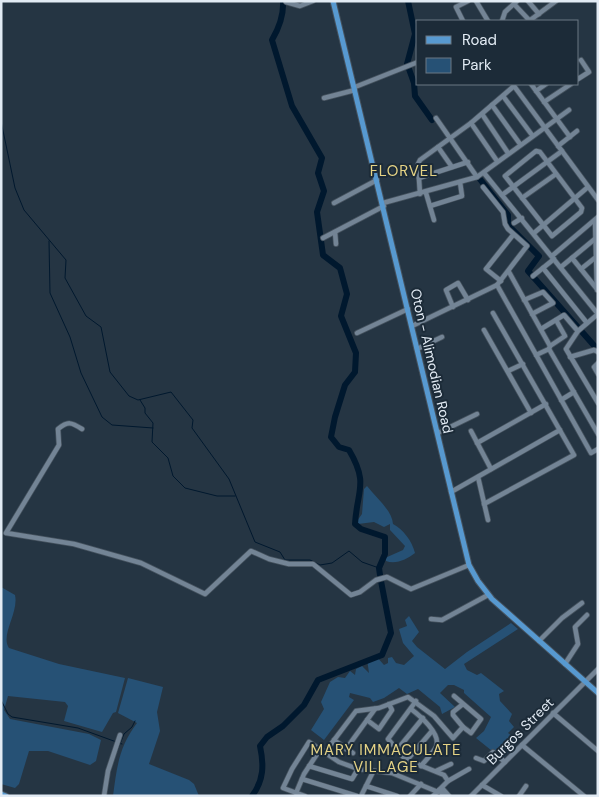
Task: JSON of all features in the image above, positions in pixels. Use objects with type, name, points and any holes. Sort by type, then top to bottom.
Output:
[{"type":"main road","name":"Oton - Alimodian Road","points":[[333,1],[378,180],[469,565],[488,595],[598,693]]},
{"type":"main road","points":[[1,794],[6,796]]},
{"type":"street","points":[[286,2],[300,6],[313,1]]},
{"type":"street","points":[[462,20],[456,7],[468,1]]},
{"type":"street","points":[[476,1],[487,20]]},
{"type":"street","points":[[528,1],[539,14]]},
{"type":"street","points":[[545,1],[549,6]]},
{"type":"street","points":[[531,20],[556,1]]},
{"type":"street","points":[[502,20],[505,12],[515,2],[529,20]]},
{"type":"street","points":[[579,60],[588,72],[579,79]]},
{"type":"street","points":[[324,98],[355,89],[416,63]]},
{"type":"street","points":[[532,85],[570,137]]},
{"type":"street","points":[[536,91],[545,85]]},
{"type":"street","points":[[544,102],[570,85]]},
{"type":"street","points":[[420,194],[418,162],[471,123],[513,87],[516,87],[598,200]]},
{"type":"street","points":[[503,96],[532,135]]},
{"type":"street","points":[[492,105],[520,144]]},
{"type":"street","points":[[323,238],[384,205],[477,177],[508,152],[569,110]]},
{"type":"street","points":[[482,114],[508,152]]},
{"type":"street","points":[[436,118],[477,177]]},
{"type":"street","points":[[471,123],[497,161]]},
{"type":"street","points":[[558,146],[578,131]]},
{"type":"street","points":[[438,147],[452,167]]},
{"type":"street","points":[[536,151],[540,152],[548,162],[582,210],[554,236],[550,236],[506,178],[506,174],[536,151]]},
{"type":"street","points":[[502,195],[562,151]]},
{"type":"street","points":[[419,178],[468,162]]},
{"type":"street","points":[[484,173],[598,314],[578,330],[566,347],[598,403]]},
{"type":"street","points":[[522,198],[556,174]]},
{"type":"street","points":[[334,203],[378,180]]},
{"type":"street","points":[[430,206],[462,196],[460,182]]},
{"type":"street","points":[[412,326],[454,307],[499,283],[527,246],[513,235],[505,224],[503,212],[483,187]]},
{"type":"street","points":[[534,233],[588,187]]},
{"type":"street","points":[[426,193],[434,220]]},
{"type":"street","points":[[514,223],[522,218]]},
{"type":"street","points":[[596,218],[598,290]]},
{"type":"street","points":[[533,276],[596,218]]},
{"type":"street","points":[[335,232],[336,244]]},
{"type":"street","points":[[513,235],[486,269],[499,283],[536,355],[591,453],[598,450]]},
{"type":"street","points":[[561,267],[596,238]]},
{"type":"street","points":[[581,269],[596,257]]},
{"type":"street","points":[[572,258],[598,290]]},
{"type":"street","points":[[543,268],[587,323]]},
{"type":"street","points":[[509,272],[598,434]]},
{"type":"street","points":[[454,307],[446,290],[458,283],[468,300]]},
{"type":"street","points":[[524,300],[543,292],[553,303],[532,314]]},
{"type":"street","points":[[357,333],[408,309]]},
{"type":"street","points":[[484,504],[573,456],[546,404],[493,313]]},
{"type":"street","points":[[541,329],[564,315],[578,330]]},
{"type":"street","points":[[536,355],[550,348],[565,336],[556,320]]},
{"type":"street","points":[[484,330],[531,412]]},
{"type":"street","points":[[417,349],[442,337]]},
{"type":"street","points":[[570,357],[594,350],[598,352]]},
{"type":"street","points":[[598,363],[594,366],[598,374]]},
{"type":"street","points":[[508,372],[523,364]]},
{"type":"street","points":[[561,400],[574,392]]},
{"type":"street","points":[[477,443],[546,404]]},
{"type":"street","points":[[438,433],[477,414]]},
{"type":"street","points":[[82,429],[71,422],[58,429],[59,446],[4,533],[74,544],[141,562],[205,594],[251,551],[269,559],[289,564],[313,564],[350,595],[360,592],[376,580],[387,577],[411,589],[469,565]]},
{"type":"street","points":[[451,492],[560,430]]},
{"type":"street","points":[[472,431],[491,469]]},
{"type":"street","points":[[478,478],[488,520]]},
{"type":"street","points":[[430,619],[442,620],[488,595]]},
{"type":"street","points":[[539,641],[562,618],[582,604]]},
{"type":"street","points":[[565,664],[578,644],[575,627],[587,615]]},
{"type":"street","name":"Burgos Street","points":[[471,796],[598,669]]},
{"type":"street","points":[[454,696],[463,704],[481,720],[471,732],[463,727],[453,715],[453,712],[463,704]]},
{"type":"street","points":[[296,793],[309,766],[334,740],[356,711],[375,709],[408,697],[434,716],[453,738],[463,727]]},
{"type":"street","points":[[416,701],[388,739],[407,760],[447,776],[448,781]]},
{"type":"street","points":[[367,720],[379,729],[392,710],[389,704]]},
{"type":"street","points":[[346,749],[375,709]]},
{"type":"street","points":[[411,709],[423,718],[437,742],[436,747],[421,766]]},
{"type":"street","points":[[553,713],[598,751]]},
{"type":"street","points":[[397,750],[423,718]]},
{"type":"street","points":[[407,760],[432,731]]},
{"type":"street","points":[[104,796],[108,771],[120,735]]},
{"type":"street","points":[[334,740],[346,749],[354,752]]},
{"type":"street","points":[[305,796],[283,788],[292,769],[309,742],[337,761],[358,769],[374,772],[392,772],[439,790],[449,796]]},
{"type":"street","points":[[522,745],[584,796]]},
{"type":"street","points":[[476,758],[484,761],[493,752],[505,762]]},
{"type":"street","points":[[436,771],[451,764]]},
{"type":"street","points":[[309,766],[352,779],[358,769]]},
{"type":"street","points":[[434,796],[448,781],[469,769]]},
{"type":"street","points":[[361,796],[374,772]]},
{"type":"street","points":[[302,779],[357,796]]},
{"type":"street","points":[[410,796],[422,784]]},
{"type":"street","points":[[482,784],[501,796]]},
{"type":"street","points":[[366,786],[397,796]]},
{"type":"street","points":[[519,796],[526,786]]},
{"type":"street","points":[[439,790],[444,796]]},
{"type":"street","points":[[379,796],[382,791]]},
{"type":"green space","points":[[367,486],[387,509],[393,524],[404,532],[415,553],[401,561],[386,561],[385,558],[403,550],[405,546],[390,530],[390,524],[384,527],[374,522],[358,524],[357,521],[362,514],[364,489]]},
{"type":"green space","points":[[1,587],[15,595],[16,602],[8,630],[7,643],[9,648],[59,664],[125,678],[116,712],[113,713],[102,732],[64,721],[68,706],[65,702],[8,696],[4,710],[10,719],[89,734],[101,740],[96,761],[90,765],[48,751],[29,751],[19,784],[15,788],[1,784]]},
{"type":"green space","points":[[409,616],[419,632],[412,641],[445,669],[511,623],[518,629],[464,664],[467,670],[477,675],[481,673],[504,691],[499,694],[500,701],[512,714],[509,721],[514,727],[508,733],[519,741],[502,759],[476,738],[484,731],[491,717],[464,693],[464,690],[454,685],[448,685],[440,693],[455,707],[442,714],[440,707],[418,689],[407,694],[399,688],[384,698],[373,702],[370,698],[350,693],[349,697],[354,700],[324,740],[311,730],[324,709],[321,702],[330,682],[338,677],[345,678],[350,671],[355,675],[356,669],[362,666],[369,673],[367,659],[376,656],[384,665],[388,663],[388,658],[392,657],[396,663],[404,665],[414,656],[403,643],[399,629],[407,626],[405,620]]},
{"type":"green space","points":[[128,678],[163,687],[157,712],[160,731],[149,764],[189,780],[194,784],[199,796],[113,796],[120,757],[126,740],[137,723],[118,713]]},
{"type":"waterway","points":[[283,1],[283,12],[272,40],[292,106],[322,158],[318,173],[324,191],[317,212],[323,255],[340,268],[347,294],[341,316],[356,353],[355,372],[345,385],[331,437],[339,447],[349,450],[359,471],[360,487],[355,524],[361,529],[385,537],[385,554],[379,568],[380,575]]},
{"type":"waterway","points":[[407,64],[415,34],[408,1]]},
{"type":"waterway","points":[[409,69],[414,83],[415,96],[432,120]]},
{"type":"waterway","points":[[1,121],[15,188],[24,210],[66,260],[65,278],[86,316],[101,327],[110,372],[129,396],[138,400],[171,392],[193,420],[192,428],[229,479],[255,542],[280,552],[285,560],[310,560],[320,565],[332,563],[349,551],[362,562],[379,568]]},
{"type":"waterway","points":[[479,178],[508,215],[508,225],[539,256],[528,271],[598,350]]},
{"type":"waterway","points":[[49,241],[50,293],[70,337],[81,373],[102,417],[112,425],[153,428]]},
{"type":"waterway","points":[[140,400],[145,408],[145,413],[153,423],[152,442],[168,458],[173,476],[185,488],[217,496],[235,496]]},
{"type":"waterway","points":[[252,796],[259,784],[262,772],[260,746],[267,737],[283,726],[304,705],[318,680],[382,655],[391,633],[381,581]]},
{"type":"waterway","points":[[1,700],[8,714],[12,717],[78,728],[122,744]]},
{"type":"waterway","points":[[115,756],[124,734],[132,727],[135,721]]},
{"type":"waterway","points":[[106,796],[107,789]]},
{"type":"district","name":"FLORVEL","points":[[404,171]]},
{"type":"district","name":"MARY IMMACULATE VILLAGE","points":[[386,758]]}]
